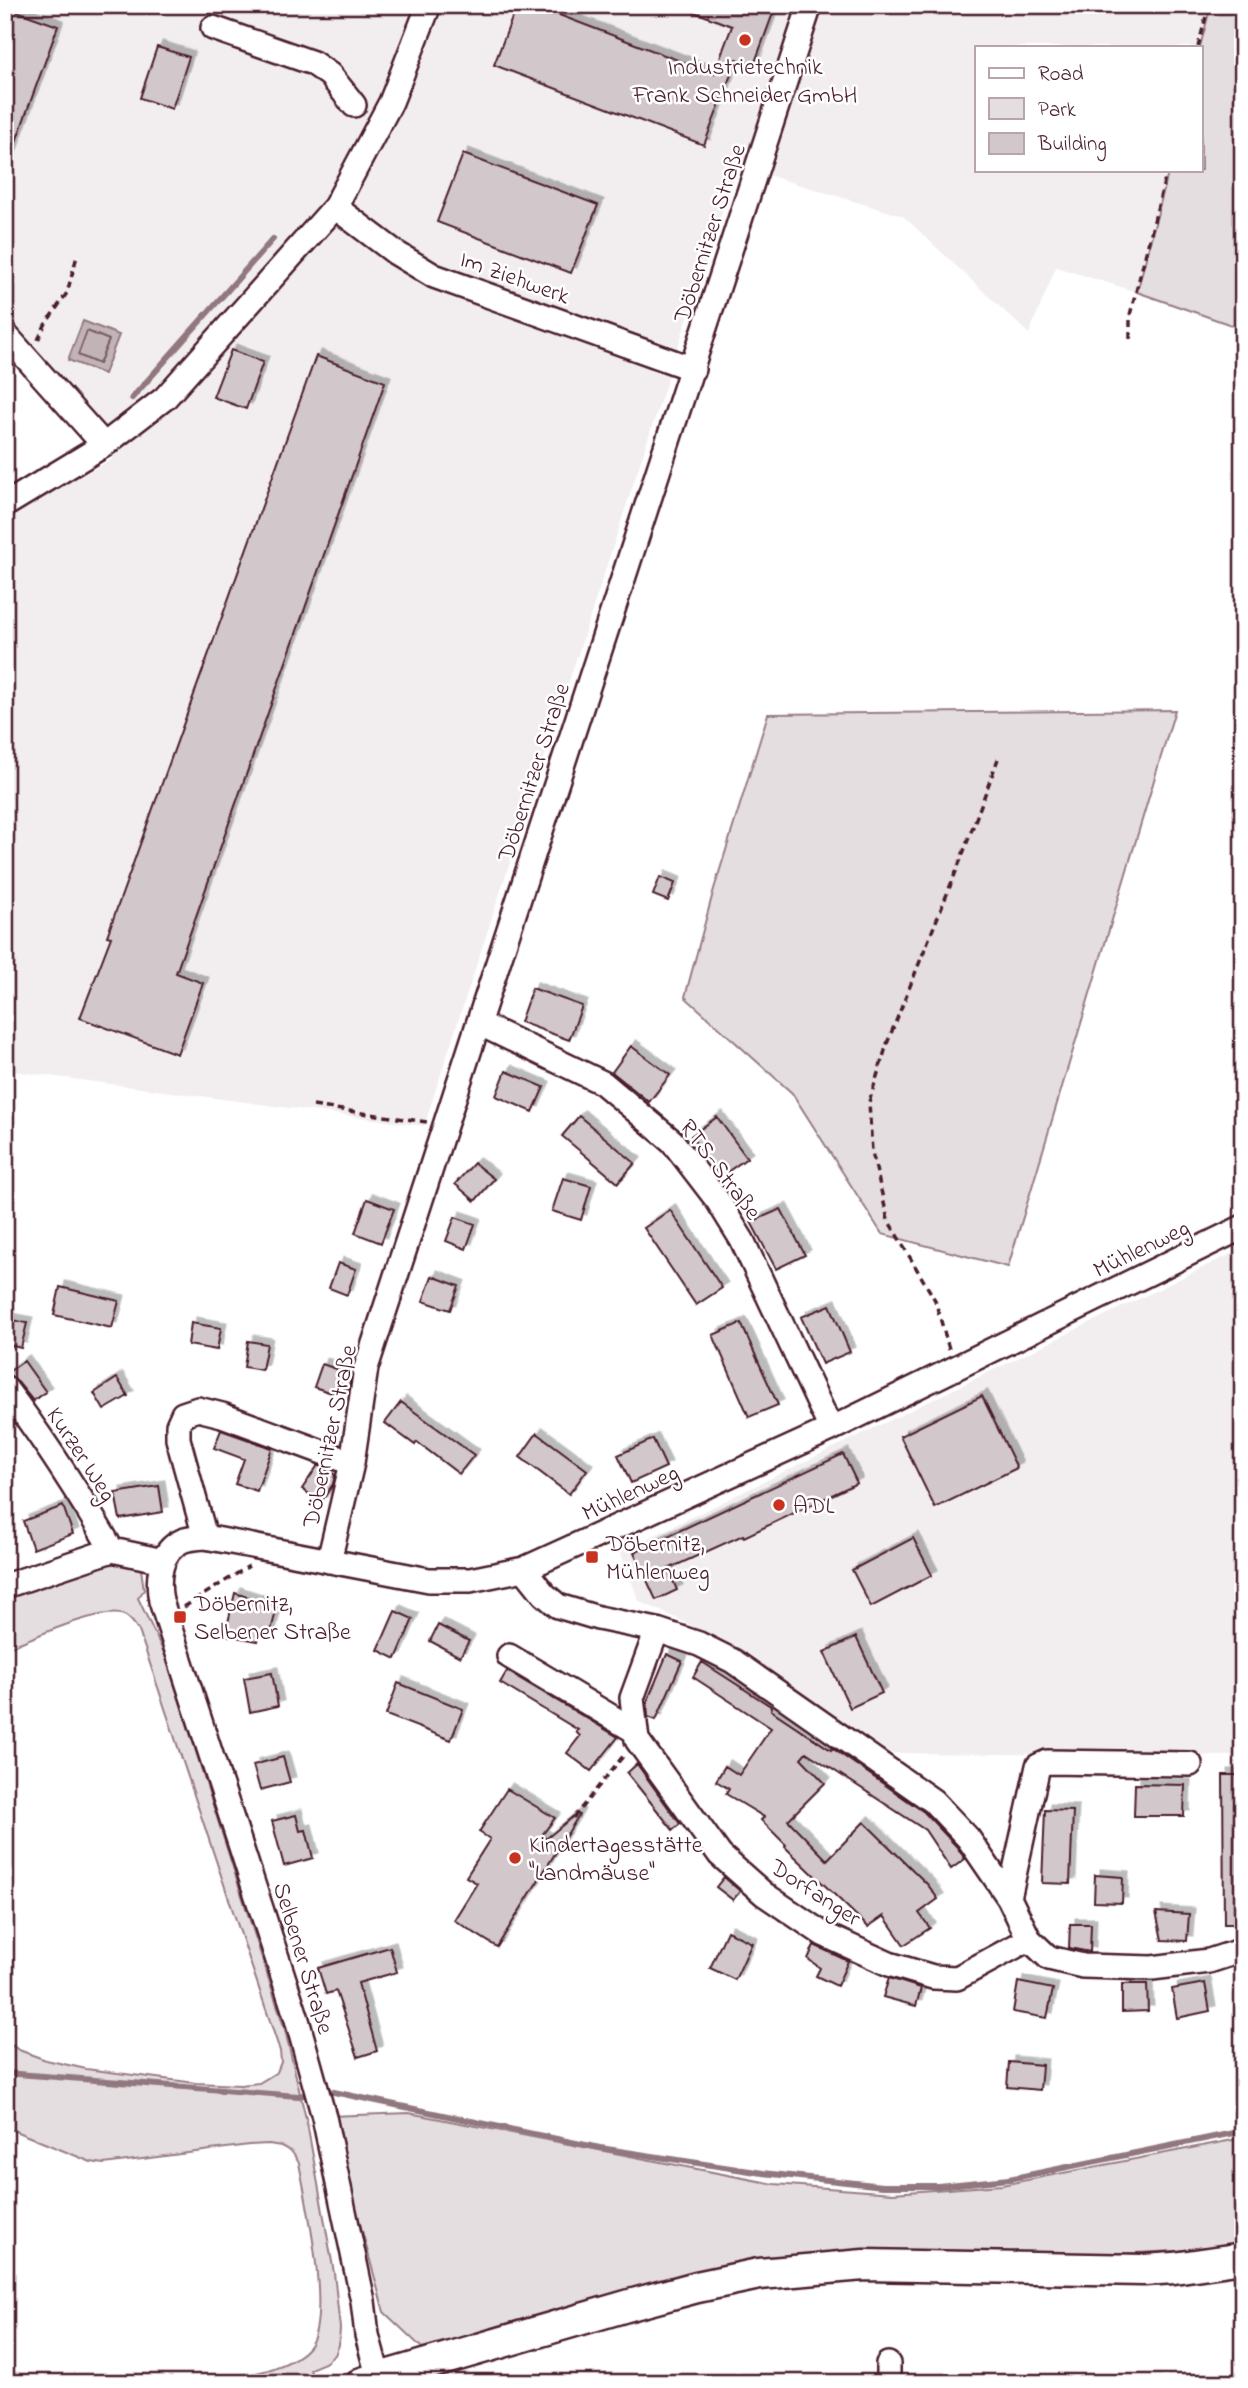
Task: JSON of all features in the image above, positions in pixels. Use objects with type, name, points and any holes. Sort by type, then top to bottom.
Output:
[{"type":"main road","points":[[373,2381],[656,2298],[759,2274],[864,2265],[1144,2270],[1243,2258]]},
{"type":"street","points":[[5,505],[104,445],[165,398],[335,207],[391,102],[429,5]]},
{"type":"street","name":"Döbernitzer Straße","points":[[329,1561],[352,1463],[366,1368],[810,5]]},
{"type":"street","points":[[213,28],[313,62],[330,75],[354,105]]},
{"type":"street","name":"Im Ziehwerk","points":[[335,207],[396,253],[433,276],[692,369]]},
{"type":"street","points":[[5,334],[104,445]]},
{"type":"street","name":"RTS-Straße","points":[[480,1024],[603,1083],[672,1141],[718,1201],[742,1240],[831,1429]]},
{"type":"street","name":"Mühlenweg","points":[[163,1561],[172,1549],[183,1541],[205,1537],[429,1580],[470,1580],[524,1569],[831,1429],[1243,1227]]},
{"type":"street","name":"Kurzer Weg","points":[[5,1388],[42,1437],[112,1550]]},
{"type":"street","points":[[205,1537],[178,1439],[178,1424],[183,1414],[198,1409],[222,1415],[352,1463]]},
{"type":"street","points":[[7,1585],[112,1550],[163,1561]]},
{"type":"street","name":"Selbener Straße","points":[[163,1561],[158,1584],[167,1618],[262,1908],[316,2091],[363,2301],[373,2381]]},
{"type":"street","points":[[524,1569],[544,1594],[558,1606],[598,1618],[657,1630],[699,1644],[733,1661],[933,1801],[968,1838],[1009,1898],[1029,1939],[1049,1958],[1083,1966],[1152,1968],[1209,1961],[1243,1950]]},
{"type":"street","points":[[636,1735],[632,1698],[657,1630]]},
{"type":"street","name":"Dorfanger","points":[[509,1656],[636,1735],[720,1855],[764,1894],[823,1934],[889,1964],[933,1977],[957,1978],[1029,1939]]},
{"type":"street","points":[[1009,1898],[1038,1766],[1047,1762],[1190,1764]]},
{"type":"path","points":[[1198,46],[1209,5]]},
{"type":"path","points":[[1130,339],[1130,315],[1166,172]]},
{"type":"path","points":[[29,361],[45,325],[67,293],[77,256]]},
{"type":"path","points":[[955,1368],[934,1300],[888,1220],[872,1152],[869,1102],[888,1041],[998,759]]},
{"type":"path","points":[[313,1105],[447,1124]]},
{"type":"path","points":[[167,1618],[274,1549]]},
{"type":"path","points":[[573,1818],[636,1735]]},
{"type":"shaded area","points":[[5,5],[1211,5],[1200,46],[975,46],[975,172],[1168,172],[1137,292],[1056,267],[1029,334],[903,216],[737,166],[424,1126],[5,1070],[5,514],[113,459],[93,426],[5,323]]},
{"type":"shaded area","points":[[1243,1248],[1243,1756],[884,1753],[801,1693],[714,1636],[639,1601],[620,1552]]},
{"type":"green space","points":[[1211,5],[1243,5],[1243,329],[1137,292],[1168,172],[1202,172],[1200,46]]},
{"type":"green space","points":[[1175,710],[1008,1267],[882,1234],[792,1093],[685,997],[714,889],[768,714]]},
{"type":"green space","points":[[104,1560],[134,1562],[141,1569],[144,1590],[138,1598],[165,1655],[285,2030],[307,2123],[334,2273],[340,2328],[339,2345],[335,2355],[310,2369],[312,2377],[293,2383],[202,2383],[258,2373],[286,2363],[308,2348],[315,2334],[318,2313],[316,2259],[299,2163],[292,2152],[269,2144],[249,2145],[104,2164],[91,2162],[5,2127],[5,2041],[19,2050],[46,2060],[86,2069],[196,2083],[259,2083],[277,2072],[281,2062],[280,2051],[136,1626],[124,1615],[99,1615],[65,1625],[5,1649],[5,1596]]},
{"type":"green space","points":[[409,2113],[774,2184],[893,2193],[1002,2185],[1243,2138],[1243,2245],[1221,2249],[1092,2255],[874,2255],[725,2266],[422,2348],[384,2312],[331,2116]]},
{"type":"water","points":[[83,321],[119,335],[104,374],[68,360]]},
{"type":"building","points":[[517,5],[533,5],[714,74],[732,26],[681,7],[682,5],[776,5],[754,65],[737,59],[704,145],[494,65]]},
{"type":"building","points":[[5,7],[58,26],[7,166],[5,166]]},
{"type":"building","points":[[157,47],[189,57],[172,109],[140,98]]},
{"type":"building","points":[[463,154],[598,205],[571,273],[437,222]]},
{"type":"building","points":[[231,350],[263,362],[246,409],[213,397]]},
{"type":"building","points":[[316,356],[385,382],[176,973],[203,983],[177,1054],[80,1018],[111,937],[107,936]]},
{"type":"building","points":[[660,877],[675,883],[668,901],[653,895]]},
{"type":"building","points":[[532,988],[582,1006],[569,1040],[520,1022]]},
{"type":"building","points":[[631,1046],[670,1075],[649,1102],[612,1072]]},
{"type":"building","points":[[506,1071],[544,1087],[533,1112],[496,1096]]},
{"type":"building","points":[[579,1116],[635,1163],[618,1183],[562,1136]]},
{"type":"building","points":[[717,1117],[747,1158],[720,1177],[691,1136]]},
{"type":"building","points":[[474,1163],[494,1179],[475,1201],[455,1184]]},
{"type":"building","points":[[563,1178],[591,1186],[581,1220],[552,1211]]},
{"type":"building","points":[[367,1199],[394,1209],[381,1243],[355,1233]]},
{"type":"building","points":[[781,1209],[805,1255],[776,1269],[751,1222]]},
{"type":"building","points":[[670,1210],[722,1288],[696,1305],[644,1228]]},
{"type":"building","points":[[455,1217],[475,1224],[466,1249],[446,1241]]},
{"type":"building","points":[[338,1263],[356,1269],[347,1295],[329,1288]]},
{"type":"building","points":[[432,1276],[459,1286],[450,1310],[423,1301]]},
{"type":"building","points":[[60,1287],[119,1301],[112,1328],[54,1315]]},
{"type":"building","points":[[830,1305],[850,1352],[822,1364],[801,1317]]},
{"type":"building","points":[[8,1319],[27,1323],[21,1348],[5,1344]]},
{"type":"building","points":[[191,1323],[221,1328],[217,1350],[188,1345]]},
{"type":"building","points":[[741,1323],[778,1405],[749,1417],[713,1335]]},
{"type":"building","points":[[248,1341],[267,1344],[262,1370],[244,1367]]},
{"type":"building","points":[[24,1361],[46,1392],[33,1401],[7,1373]]},
{"type":"building","points":[[322,1364],[351,1374],[349,1389],[344,1388],[341,1396],[314,1387]]},
{"type":"building","points":[[117,1378],[128,1396],[104,1410],[94,1393]]},
{"type":"building","points":[[982,1396],[1017,1468],[935,1508],[900,1436]]},
{"type":"building","points":[[401,1402],[474,1455],[459,1474],[417,1442],[415,1445],[385,1423]]},
{"type":"building","points":[[221,1430],[272,1448],[257,1491],[235,1484],[244,1459],[214,1448]]},
{"type":"building","points":[[537,1433],[587,1470],[569,1494],[520,1457]]},
{"type":"building","points":[[653,1439],[666,1467],[631,1483],[618,1455]]},
{"type":"building","points":[[843,1454],[857,1483],[744,1537],[743,1535],[668,1569],[677,1590],[656,1600],[634,1552]]},
{"type":"building","points":[[318,1465],[335,1475],[333,1484],[321,1502],[302,1489]]},
{"type":"building","points":[[159,1486],[163,1512],[120,1519],[115,1493]]},
{"type":"building","points":[[63,1506],[73,1534],[33,1549],[23,1521]]},
{"type":"building","points":[[913,1538],[932,1575],[871,1607],[852,1570]]},
{"type":"building","points":[[235,1593],[277,1607],[270,1635],[260,1631],[258,1641],[225,1635]]},
{"type":"building","points":[[395,1611],[413,1619],[396,1659],[378,1650]]},
{"type":"building","points":[[438,1625],[469,1641],[460,1657],[430,1641]]},
{"type":"building","points":[[856,1637],[882,1693],[850,1708],[824,1652]]},
{"type":"building","points":[[667,1654],[682,1661],[656,1720],[648,1717],[647,1702]]},
{"type":"building","points":[[702,1662],[924,1812],[957,1847],[965,1859],[951,1869],[925,1830],[806,1752],[801,1758],[825,1783],[788,1820],[827,1860],[864,1822],[928,1885],[938,1899],[919,1913],[930,1928],[904,1945],[884,1916],[868,1927],[785,1847],[761,1820],[764,1817],[726,1794],[729,1789],[716,1781],[725,1766],[739,1775],[771,1728],[693,1677]]},
{"type":"building","points":[[507,1671],[618,1737],[591,1771],[567,1753],[580,1736],[576,1732],[578,1730],[500,1683]]},
{"type":"building","points":[[272,1673],[278,1706],[250,1712],[244,1678]]},
{"type":"building","points":[[398,1683],[463,1709],[451,1740],[386,1715]]},
{"type":"building","points":[[283,1757],[290,1782],[260,1790],[253,1765]]},
{"type":"building","points":[[637,1764],[680,1824],[673,1830],[627,1773]]},
{"type":"building","points":[[1223,1775],[1243,1775],[1243,1924],[1224,1924]]},
{"type":"building","points":[[1135,1784],[1185,1785],[1184,1816],[1134,1816]]},
{"type":"building","name":"Kindertagesstätte \"Landmäuse\"","points":[[507,1789],[555,1818],[542,1835],[546,1839],[577,1813],[579,1815],[497,1947],[454,1920],[477,1883],[466,1877],[490,1839],[479,1832]]},
{"type":"building","points":[[1045,1810],[1073,1811],[1070,1884],[1042,1883]]},
{"type":"building","points":[[296,1815],[300,1831],[306,1830],[313,1858],[284,1866],[272,1821]]},
{"type":"building","points":[[1095,1875],[1123,1877],[1122,1903],[1094,1902]]},
{"type":"building","points":[[724,1877],[740,1891],[733,1900],[716,1887]]},
{"type":"building","points":[[1156,1912],[1189,1914],[1187,1941],[1162,1940]]},
{"type":"building","points":[[1070,1924],[1091,1924],[1090,1952],[1069,1948]]},
{"type":"building","points":[[727,1931],[752,1943],[735,1980],[710,1968]]},
{"type":"building","points":[[814,1945],[848,1961],[837,1986],[816,1976],[820,1968],[808,1959]]},
{"type":"building","points":[[390,1947],[397,1972],[358,1983],[377,2051],[358,2057],[336,1991],[326,1994],[318,1968]]},
{"type":"building","points":[[889,1978],[921,1988],[916,2006],[883,1997]]},
{"type":"building","points":[[1018,1982],[1053,1989],[1047,2018],[1013,2012]]},
{"type":"building","points":[[1205,1983],[1210,2011],[1177,2018],[1172,1989]]},
{"type":"building","points":[[1122,1984],[1147,1984],[1148,2011],[1122,2012]]},
{"type":"building","points":[[1009,2062],[1042,2065],[1040,2090],[1007,2087]]},
{"type":"waterway","points":[[132,398],[273,239]]},
{"type":"waterway","points":[[5,2073],[298,2096],[329,2091],[600,2148],[763,2173],[883,2186],[938,2186],[1009,2179],[1243,2131]]},
{"type":"place","name":"Industrietechnik Frank Schneider GmbH","points":[[745,40]]},
{"type":"place","name":"ADL","points":[[779,1505]]},
{"type":"place","name":"Döbernitz, Mühlenweg","points":[[592,1557]]},
{"type":"place","name":"Döbernitz, Selbener Straße","points":[[180,1617]]},
{"type":"place","name":"Kindertagesstätte \"Landmäuse\"","points":[[515,1858]]}]
